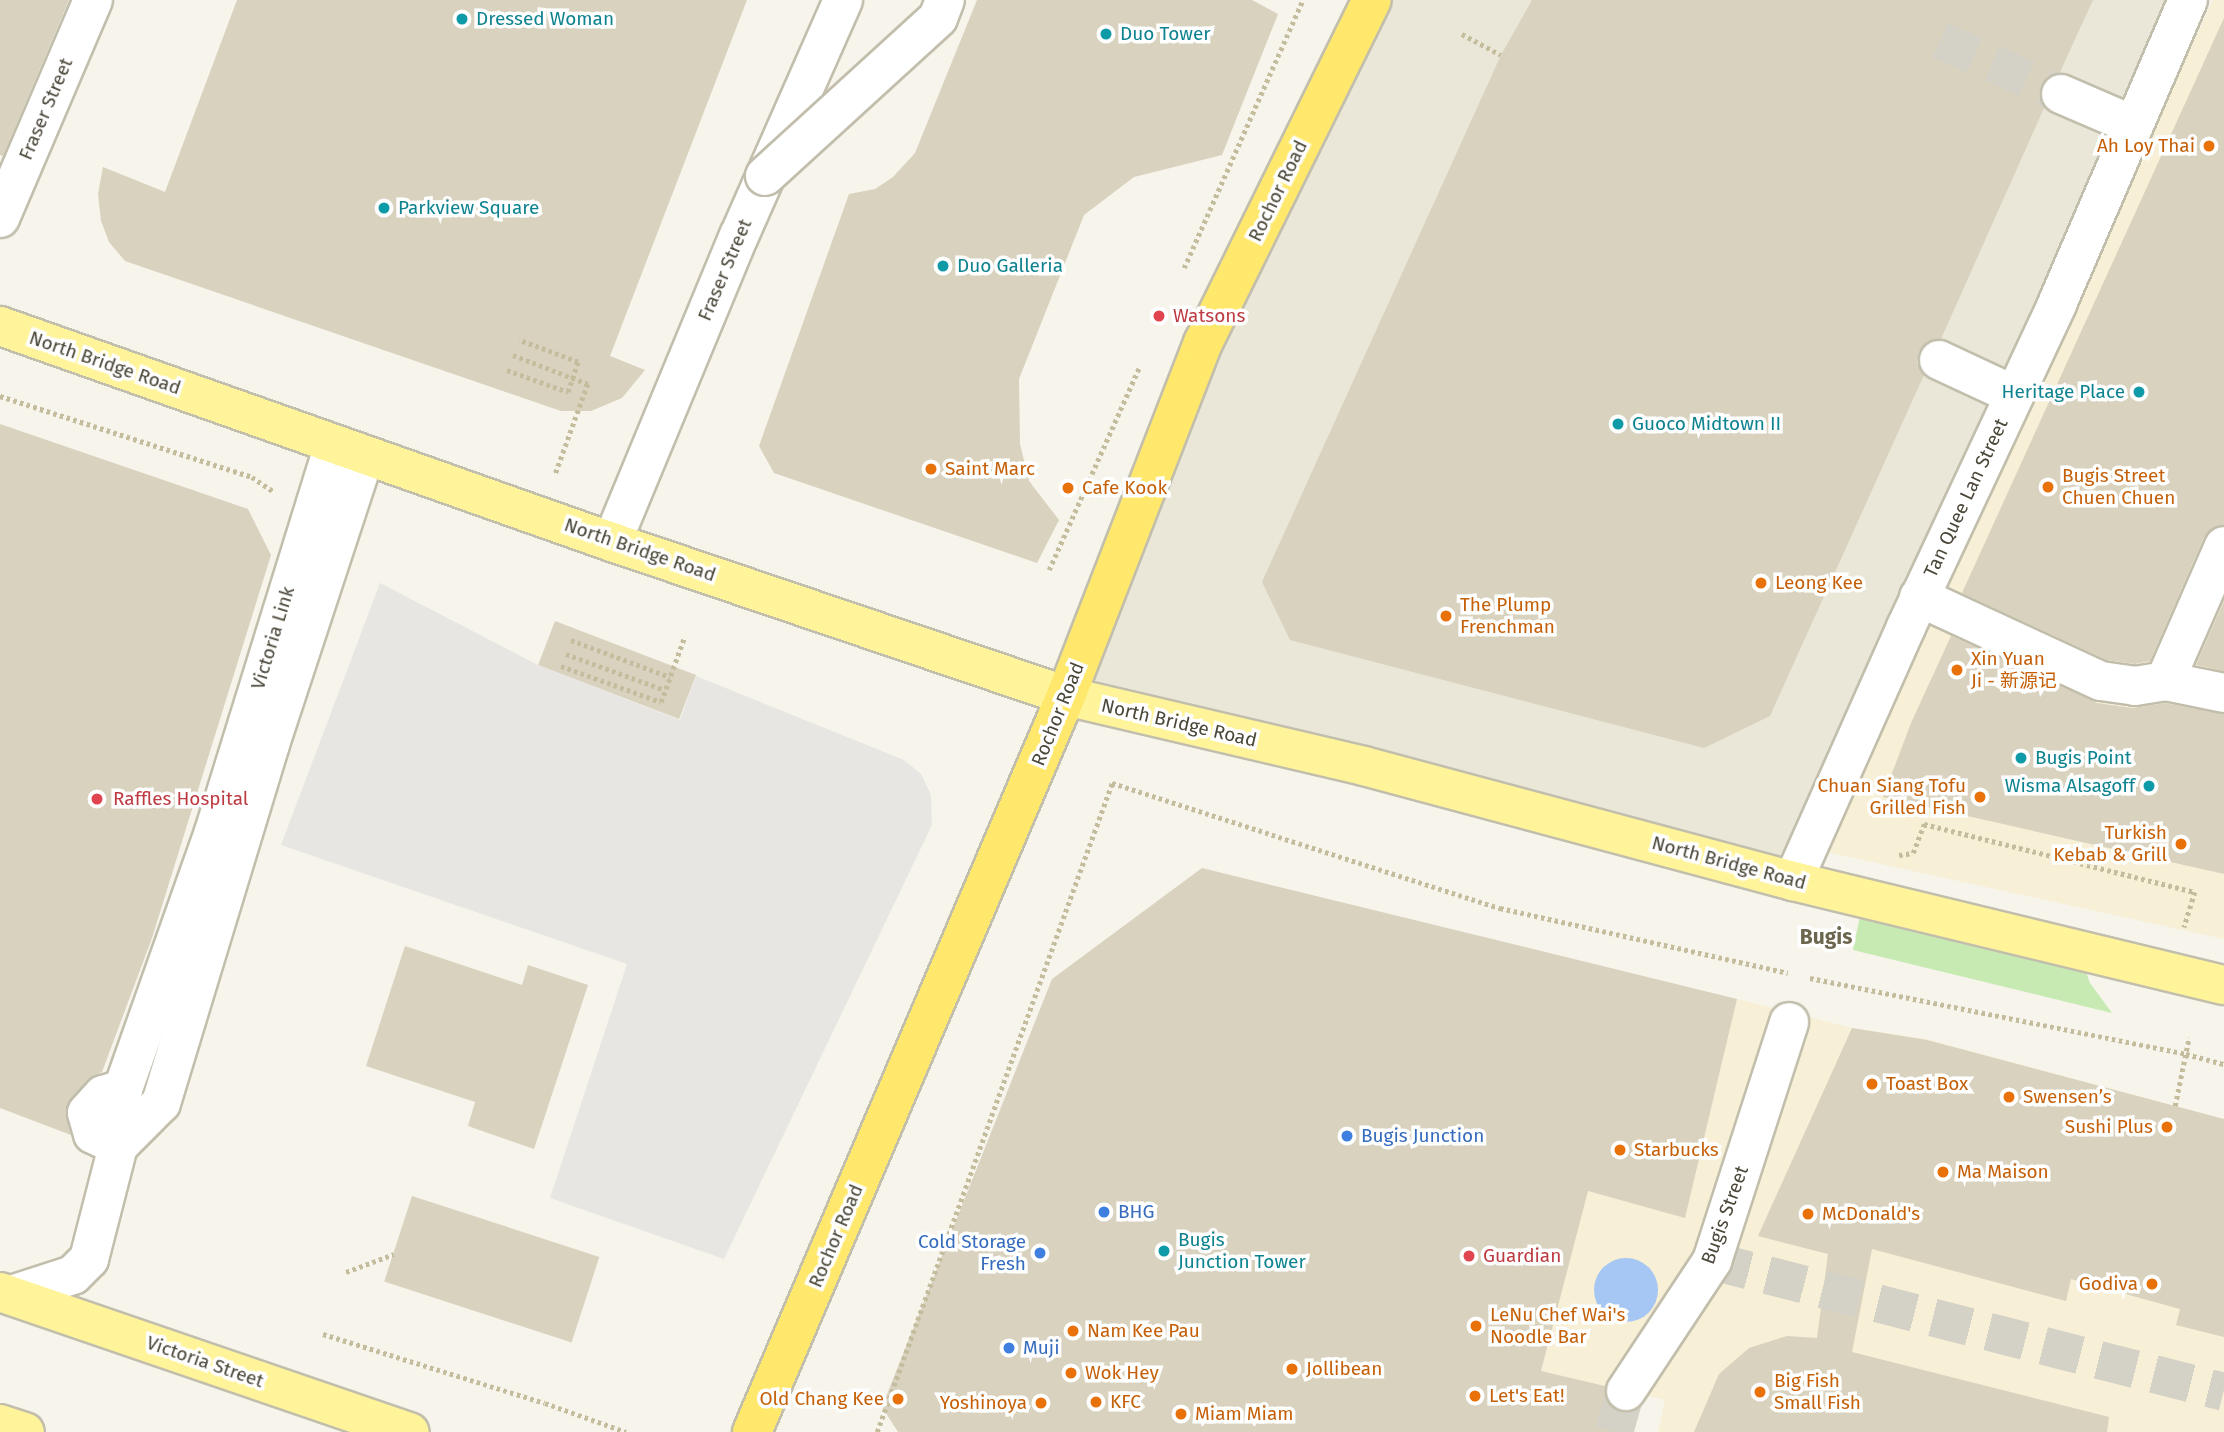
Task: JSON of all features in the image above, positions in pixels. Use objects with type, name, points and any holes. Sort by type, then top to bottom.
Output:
[{"type":"highway","name":"Rochor Road","points":[[752,1432],[1066,696],[1203,344],[1372,0]]},
{"type":"main road","name":"North Bridge Road","points":[[0,326],[612,542],[1066,696],[1364,766],[1793,881],[2224,985]]},
{"type":"main road","name":"Victoria Street","points":[[6,1294],[410,1432]]},
{"type":"main road","points":[[0,1424],[25,1432]]},
{"type":"street","name":"Fraser Street","points":[[0,218],[93,0]]},
{"type":"street","name":"Fraser Street","points":[[612,542],[765,176],[843,0]]},
{"type":"street","points":[[765,176],[938,18],[945,0]]},
{"type":"street","name":"Tan Quee Lan Street","points":[[1793,881],[1919,597],[2057,304],[2188,0]]},
{"type":"street","points":[[2061,94],[2133,125]]},
{"type":"street","points":[[1939,360],[2014,395]]},
{"type":"street","name":"Victoria Link","points":[[6,1294],[73,1275],[89,1259],[118,1146],[122,1089],[213,832],[291,629],[350,449]]},
{"type":"street","points":[[2165,681],[2224,546]]},
{"type":"street","points":[[1919,597],[2101,681],[2135,686],[2165,681],[2224,693]]},
{"type":"street","name":"Victoria Link","points":[[118,1146],[160,1103],[213,832]]},
{"type":"street","name":"Bugis Street","points":[[1626,1391],[1712,1261],[1789,1022]]},
{"type":"path","points":[[1462,34],[1501,55]]},
{"type":"path","points":[[507,370],[568,392],[578,362],[519,340]]},
{"type":"path","points":[[513,355],[588,384],[552,483]]},
{"type":"path","points":[[0,396],[252,477],[281,496]]},
{"type":"path","points":[[561,666],[661,702],[684,638]]},
{"type":"path","points":[[571,640],[670,677]]},
{"type":"path","points":[[566,654],[665,690]]},
{"type":"path","points":[[877,1432],[1112,783],[1500,908],[1793,974]]},
{"type":"path","points":[[1904,856],[1916,849],[1924,824],[2195,892],[2183,930],[2193,933]]},
{"type":"path","points":[[1806,977],[2224,1064]]},
{"type":"path","points":[[2175,1105],[2189,1037]]},
{"type":"path","points":[[346,1272],[394,1254]]},
{"type":"path","points":[[323,1334],[545,1402],[626,1432]]},
{"type":"shaded area","name":"Guoco Midtown II","points":[[1372,0],[2181,0],[1793,880],[1066,696]]},
{"type":"shaded area","points":[[2213,0],[2224,0],[2224,939],[1822,851]]},
{"type":"shaded area","points":[[380,583],[538,665],[680,720],[696,676],[904,760],[921,774],[931,795],[932,825],[724,1259],[550,1198],[627,964],[281,845]]},
{"type":"shaded area","points":[[1737,999],[1852,1028],[1926,1039],[2224,1119],[2224,1432],[1658,1432],[1665,1400],[1541,1371],[1587,1191],[1685,1217]]},
{"type":"green space","points":[[1864,897],[2078,950],[2090,983],[2112,1013],[1853,950]]},
{"type":"water","points":[[1626,1258],[1644,1264],[1652,1272],[1658,1290],[1652,1308],[1644,1316],[1626,1322],[1608,1316],[1600,1308],[1594,1290],[1600,1272],[1608,1264]]},
{"type":"building","points":[[0,0],[69,0],[3,156],[0,155]]},
{"type":"building","name":"Parkview Square","points":[[237,0],[747,0],[610,356],[645,370],[622,398],[591,411],[561,411],[125,261],[109,242],[101,221],[98,194],[103,167],[165,192]]},
{"type":"building","name":"Duo Galleria","points":[[977,0],[1252,0],[1278,14],[1222,155],[1134,177],[1084,215],[1019,379],[1020,444],[1029,481],[1059,520],[1037,563],[774,473],[759,446],[849,194],[875,189],[893,177],[915,153]]},
{"type":"building","name":"Guoco Midtown II","points":[[1532,0],[2093,0],[2060,72],[2049,76],[2041,85],[2039,97],[2044,108],[1941,339],[1927,342],[1919,351],[1917,363],[1924,375],[1770,716],[1704,748],[1290,640],[1262,582],[1501,55]]},
{"type":"building","name":"Heritage Place","points":[[2224,18],[2224,525],[2212,528],[2204,537],[2150,661],[2135,664],[2107,660],[1962,593]]},
{"type":"building","name":"Raffles Hospital","points":[[0,424],[248,509],[271,555],[152,938],[102,1072],[87,1080],[66,1108],[71,1135],[0,1108]]},
{"type":"building","points":[[2224,601],[2224,671],[2196,665]]},
{"type":"building","points":[[555,621],[696,675],[679,719],[538,665]]},
{"type":"building","points":[[1951,636],[2097,703],[2132,708],[2165,703],[2224,714],[2224,874],[1883,797],[1911,723]]},
{"type":"building","name":"Bugis Junction","points":[[1202,868],[1737,999],[1685,1218],[1588,1191],[1541,1371],[1605,1386],[1606,1400],[1615,1410],[1625,1413],[1640,1407],[1634,1432],[898,1432],[882,1407],[1052,979]]},
{"type":"building","points":[[405,946],[522,985],[528,965],[588,985],[534,1149],[468,1126],[475,1102],[366,1066]]},
{"type":"building","points":[[1852,1028],[1927,1040],[2224,1119],[2224,1337],[2176,1325],[2180,1309],[2071,1279],[2066,1301],[1872,1249],[1852,1352],[2109,1417],[2107,1432],[1694,1432],[1719,1374],[1749,1348],[1787,1336],[1817,1338],[1828,1254],[1758,1236]]},
{"type":"building","points":[[412,1196],[599,1257],[572,1342],[384,1282]]},
{"type":"tunnel","points":[[1940,40],[2061,94]]},
{"type":"tunnel","points":[[1712,1261],[2224,1392]]},
{"type":"tunnel","points":[[1614,1432],[1626,1391]]},
{"type":"place","name":"Dressed Woman","points":[[462,19]]},
{"type":"place","name":"Duo Tower","points":[[1106,34]]},
{"type":"place","name":"Ah Loy Thai","points":[[2209,146]]},
{"type":"place","name":"Parkview Square","points":[[384,208]]},
{"type":"place","name":"Duo Galleria","points":[[943,266]]},
{"type":"place","name":"Watsons","points":[[1159,316]]},
{"type":"place","name":"Heritage Place","points":[[2139,392]]},
{"type":"place","name":"Guoco Midtown II","points":[[1618,424]]},
{"type":"place","name":"Saint Marc","points":[[931,469]]},
{"type":"place","name":"Bugis Street Chuen Chuen","points":[[2048,487]]},
{"type":"place","name":"Cafe Kook","points":[[1068,488]]},
{"type":"place","name":"Leong Kee","points":[[1761,583]]},
{"type":"place","name":"The Plump Frenchman","points":[[1446,616]]},
{"type":"place","name":"Xin Yuan Ji - 新源记","points":[[1957,670]]},
{"type":"place","name":"Bugis Point","points":[[2021,758]]},
{"type":"place","name":"Wisma Alsagoff","points":[[2149,786]]},
{"type":"place","name":"Chuan Siang Tofu Grilled Fish","points":[[1980,797]]},
{"type":"place","name":"Raffles Hospital","points":[[97,799]]},
{"type":"place","name":"Turkish Kebab & Grill","points":[[2181,844]]},
{"type":"place","name":"Toast Box","points":[[1872,1084]]},
{"type":"place","name":"Swensen’s","points":[[2009,1097]]},
{"type":"place","name":"Sushi Plus","points":[[2167,1127]]},
{"type":"place","name":"Bugis Junction","points":[[1347,1136]]},
{"type":"place","name":"Starbucks","points":[[1620,1150]]},
{"type":"place","name":"Ma Maison","points":[[1943,1172]]},
{"type":"place","name":"BHG","points":[[1104,1212]]},
{"type":"place","name":"McDonald's","points":[[1808,1214]]},
{"type":"place","name":"Bugis Junction Tower","points":[[1164,1251]]},
{"type":"place","name":"Cold Storage Fresh","points":[[1040,1253]]},
{"type":"place","name":"Guardian","points":[[1469,1256]]},
{"type":"place","name":"Godiva","points":[[2152,1284]]},
{"type":"place","name":"LeNu Chef Wai's Noodle Bar","points":[[1476,1326]]},
{"type":"place","name":"Nam Kee Pau","points":[[1073,1331]]},
{"type":"place","name":"Muji","points":[[1009,1348]]},
{"type":"place","name":"Jollibean","points":[[1292,1369]]},
{"type":"place","name":"Wok Hey","points":[[1071,1373]]},
{"type":"place","name":"Big Fish Small Fish","points":[[1760,1392]]},
{"type":"place","name":"Let's Eat!","points":[[1475,1396]]},
{"type":"place","name":"Old Chang Kee","points":[[898,1399]]},
{"type":"place","name":"KFC","points":[[1096,1402]]},
{"type":"place","name":"Yoshinoya","points":[[1041,1403]]},
{"type":"place","name":"Miam Miam","points":[[1181,1414]]},
{"type":"district","name":"Bugis","points":[[1826,937]]}]
